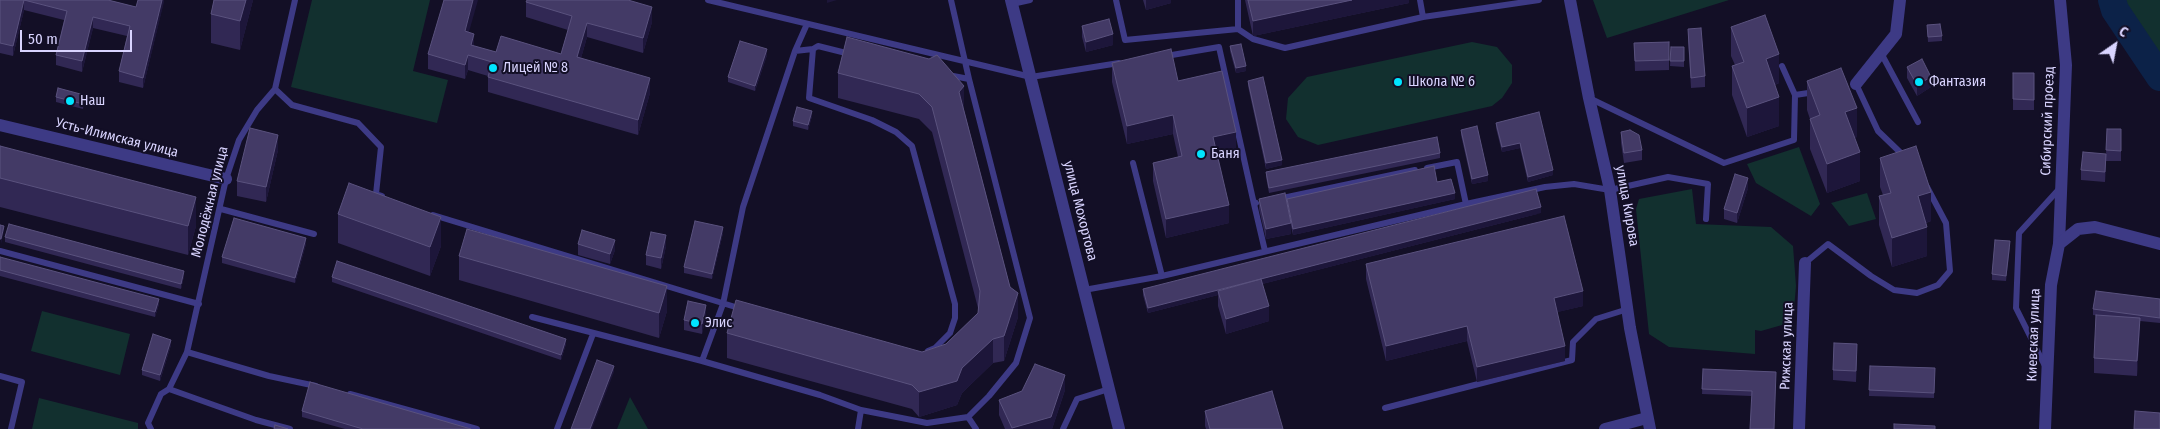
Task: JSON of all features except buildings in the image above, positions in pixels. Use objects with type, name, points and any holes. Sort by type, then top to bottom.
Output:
[{"type":"street","name":"улица Кирова","points":[[1570,0],[1589,98],[1610,190],[1648,424]]},
{"type":"street","points":[[1852,84],[1896,34],[1900,0]]},
{"type":"street","name":"Сибирский проезд","points":[[2059,244],[2066,65],[2060,0]]},
{"type":"street","name":"улица Мохортова","points":[[1012,2],[1119,429]]},
{"type":"street","name":"Усть-Илимская улица","points":[[0,125],[226,179]]},
{"type":"street","points":[[2059,244],[2078,229],[2095,227],[2160,244]]},
{"type":"street","name":"Киевская улица","points":[[2046,429],[2051,285],[2059,244]]},
{"type":"street","name":"Рижская улица","points":[[1799,429],[1805,263]]},
{"type":"street","points":[[1605,429],[1648,424]]},
{"type":"lane","name":"Молодёжная улица","points":[[151,429],[148,423],[161,394],[169,389],[187,352],[221,209],[226,179],[239,140],[257,110],[275,89],[295,0]]},
{"type":"lane","points":[[708,0],[1031,78],[1123,62]]},
{"type":"lane","points":[[532,317],[702,361],[820,395],[861,410],[927,423],[968,417],[989,396],[1016,363],[1030,318],[969,79],[951,0]]},
{"type":"lane","points":[[1012,2],[1030,0]]},
{"type":"lane","points":[[1116,0],[1126,40],[1238,30],[1253,39],[1285,48],[1423,17],[1539,0]]},
{"type":"lane","points":[[1238,0],[1238,30]]},
{"type":"lane","points":[[1420,0],[1423,17]]},
{"type":"lane","points":[[702,361],[723,304],[743,207],[795,51],[807,24]]},
{"type":"lane","points":[[795,51],[813,49],[818,46],[854,54]]},
{"type":"lane","points":[[1162,56],[1219,47],[1265,252]]},
{"type":"lane","points":[[813,49],[809,98],[872,120],[896,132],[912,146],[955,304],[955,318],[950,333],[935,348],[920,354]]},
{"type":"lane","points":[[1880,53],[1918,122]]},
{"type":"lane","points":[[1589,98],[1724,163],[1794,140],[1795,96],[1782,66]]},
{"type":"lane","points":[[943,74],[969,79]]},
{"type":"lane","points":[[1852,84],[1878,131],[1912,164]]},
{"type":"lane","points":[[275,89],[292,105],[358,123],[380,147],[376,194],[385,198]]},
{"type":"lane","points":[[1795,96],[1822,90]]},
{"type":"lane","points":[[1273,200],[1457,162],[1466,204]]},
{"type":"lane","points":[[1133,163],[1162,276]]},
{"type":"lane","points":[[1084,290],[1162,276],[1545,187],[1574,184],[1610,190],[1668,177],[1708,184],[1706,219]]},
{"type":"lane","points":[[1805,263],[1828,244],[1894,290],[1917,293],[1938,285],[1950,271],[1946,224],[1923,180]]},
{"type":"lane","points":[[2048,371],[2016,308],[2019,233],[2061,187]]},
{"type":"lane","points":[[1254,204],[1263,202]]},
{"type":"lane","points":[[221,209],[314,234]]},
{"type":"lane","points":[[422,211],[751,312]]},
{"type":"lane","points":[[0,251],[199,304]]},
{"type":"lane","points":[[1385,408],[1572,360],[1573,342],[1596,319],[1628,309]]},
{"type":"lane","points":[[557,429],[593,334]]},
{"type":"lane","points":[[187,352],[269,376],[327,388]]},
{"type":"lane","points":[[0,376],[22,382],[11,429]]},
{"type":"lane","points":[[169,389],[256,420],[290,429]]},
{"type":"lane","points":[[1064,429],[1077,399],[1109,389]]},
{"type":"lane","points":[[346,393],[477,429]]},
{"type":"lane","points":[[858,429],[861,410]]},
{"type":"lane","points":[[968,417],[976,429]]},
{"type":"green space","points":[[312,0],[430,0],[413,71],[448,80],[437,123],[291,87]]},
{"type":"green space","points":[[1593,0],[1729,0],[1607,38]]},
{"type":"green space","points":[[2125,0],[2160,0],[2160,58],[2131,17]]},
{"type":"green space","points":[[1472,42],[1497,47],[1512,65],[1512,83],[1502,98],[1492,106],[1318,145],[1298,137],[1286,119],[1288,98],[1307,77]]},
{"type":"green space","points":[[1799,147],[1820,204],[1811,216],[1756,183],[1747,164]]},
{"type":"green space","points":[[1692,189],[1696,224],[1771,227],[1793,246],[1796,286],[1794,309],[1782,325],[1761,331],[1755,330],[1755,354],[1669,347],[1649,334],[1636,209],[1639,199]]},
{"type":"green space","points":[[1867,193],[1876,219],[1849,226],[1831,203]]},
{"type":"green space","points":[[42,311],[130,334],[120,375],[31,351]]},
{"type":"green space","points":[[630,397],[648,429],[617,429]]},
{"type":"green space","points":[[39,398],[138,423],[138,429],[32,429]]},
{"type":"waterway","points":[[2112,0],[2115,10],[2160,77]]},
{"type":"place","name":"Лицей № 8","points":[[493,68]]},
{"type":"place","name":"Школа № 6","points":[[1398,82]]},
{"type":"place","name":"Фантазия","points":[[1919,82]]},
{"type":"place","name":"Наш","points":[[70,101]]},
{"type":"place","name":"Баня","points":[[1201,154]]},
{"type":"place","name":"Элис","points":[[695,323]]}]
